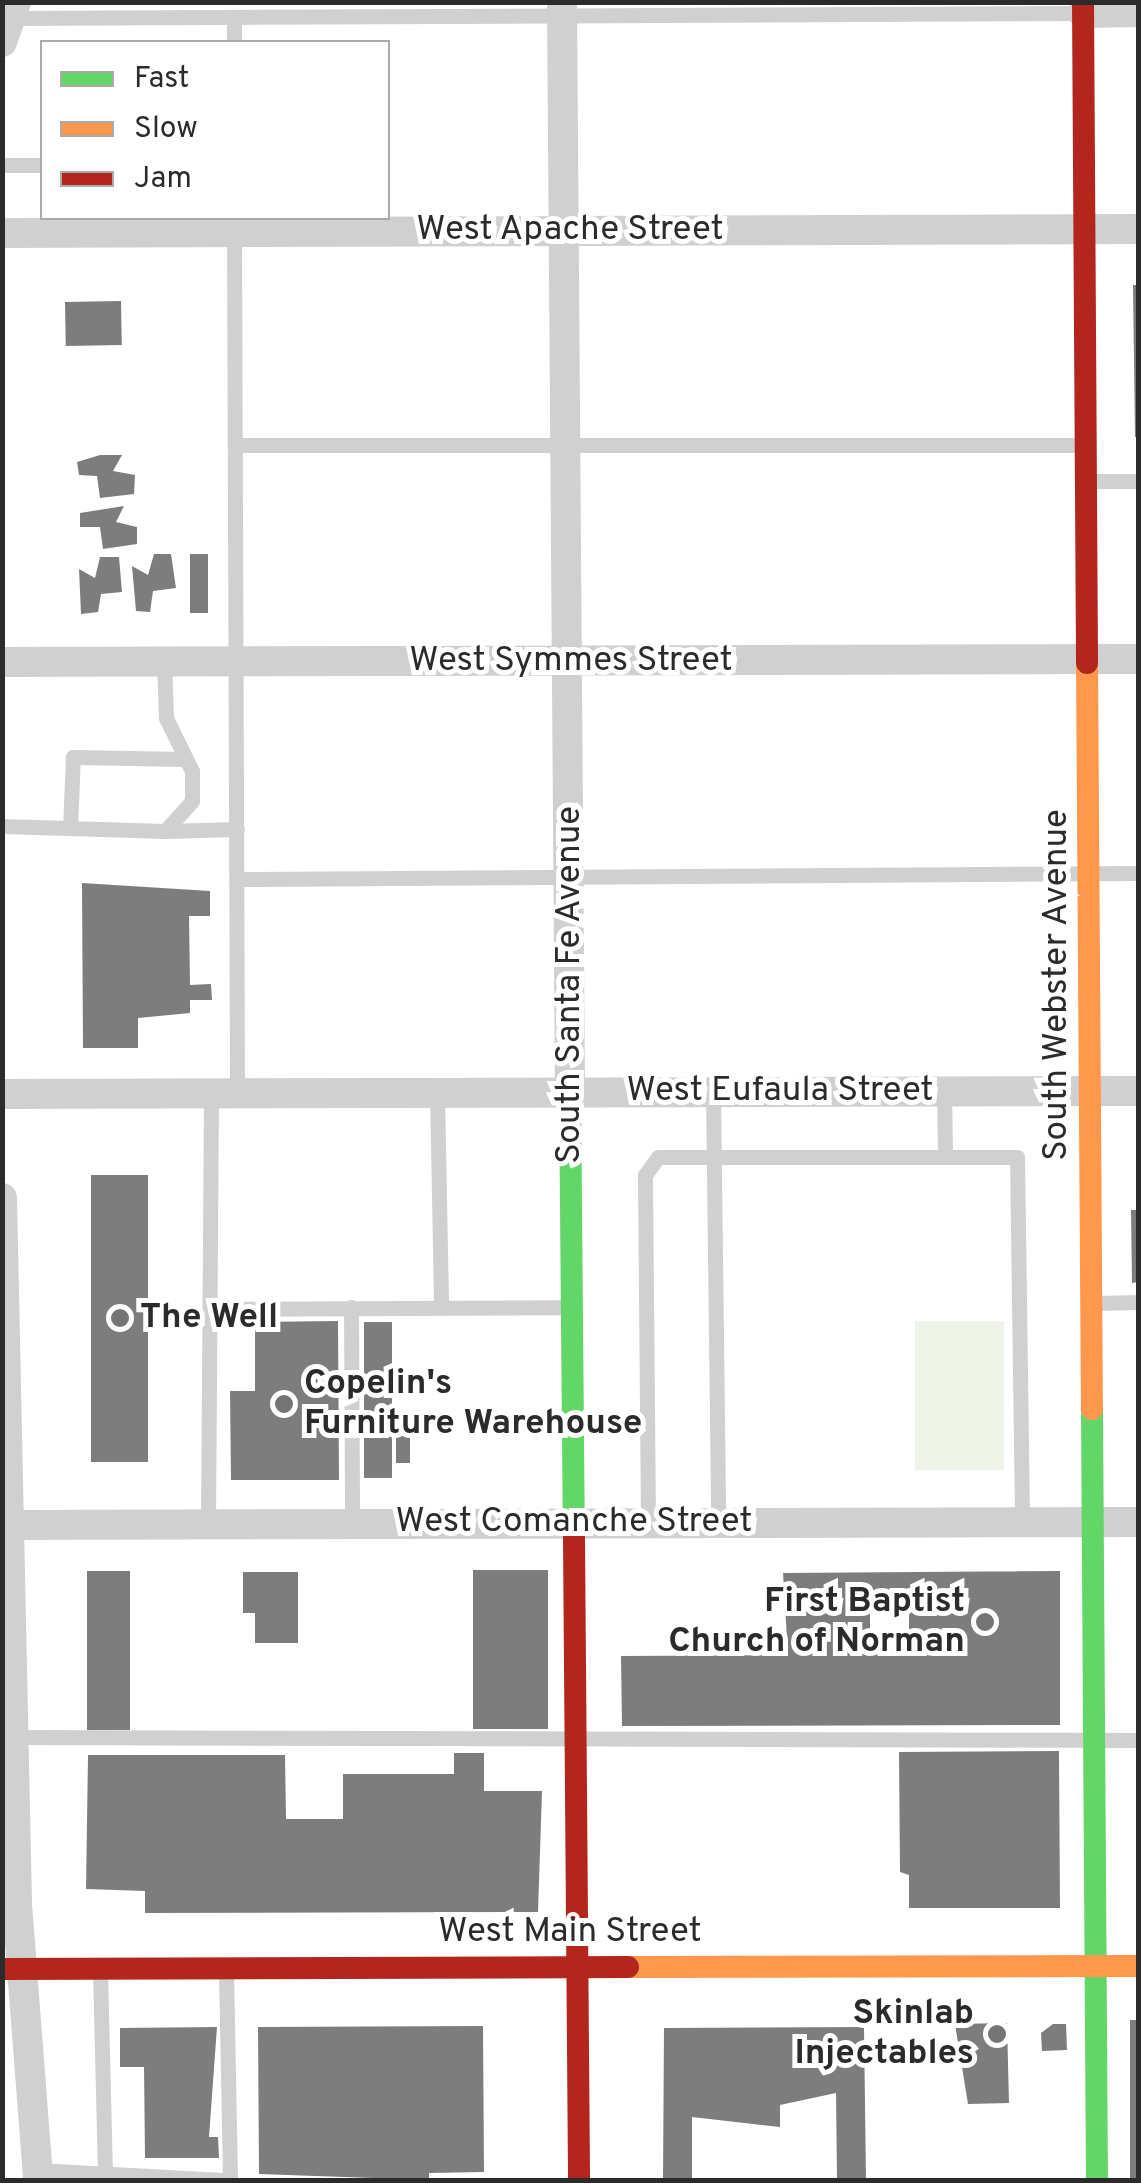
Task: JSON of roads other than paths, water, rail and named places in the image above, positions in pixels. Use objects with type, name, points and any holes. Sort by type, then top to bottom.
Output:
[{"type":"street","points":[[1083,8],[1138,12]]},
{"type":"street","name":"South Webster Avenue","points":[[1083,8],[1096,1521],[1097,2180]]},
{"type":"street","name":"South Santa Fe Avenue","points":[[562,9],[578,2180]]},
{"type":"street","name":"West Apache Street","points":[[2,233],[224,224],[564,230],[1138,229]]},
{"type":"street","name":"West Symmes Street","points":[[2,662],[1138,659]]},
{"type":"street","name":"West Eufaula Street","points":[[2,1094],[1138,1091]]},
{"type":"street","points":[[2,1198],[14,1737],[14,1970],[35,2177]]},
{"type":"street","name":"West Comanche Street","points":[[9,1525],[1138,1522]]},
{"type":"street","name":"West Main Street","points":[[14,1970],[1138,1966]]},
{"type":"lane","points":[[8,24],[562,9],[1083,8]]},
{"type":"lane","points":[[234,17],[234,40]]},
{"type":"lane","points":[[2,165],[40,164]]},
{"type":"lane","points":[[208,1524],[210,1309],[237,879],[235,445],[224,224]]},
{"type":"lane","points":[[235,445],[1087,445]]},
{"type":"lane","points":[[1088,481],[1138,481]]},
{"type":"lane","points":[[164,662],[166,718],[184,758],[192,802],[165,830]]},
{"type":"lane","points":[[70,828],[73,757],[184,758]]},
{"type":"lane","points":[[2,826],[237,828]]},
{"type":"lane","points":[[237,879],[1138,873]]},
{"type":"lane","points":[[944,1090],[945,1157]]},
{"type":"lane","points":[[714,1091],[718,1521]]},
{"type":"lane","points":[[437,1092],[441,1307]]},
{"type":"lane","points":[[648,1522],[644,1176],[658,1158],[714,1157],[1017,1157],[1022,1520]]},
{"type":"lane","points":[[1094,1302],[1138,1302]]},
{"type":"lane","points":[[352,1307],[352,1524]]},
{"type":"lane","points":[[210,1309],[572,1307]]},
{"type":"lane","points":[[14,1737],[576,1734],[1138,1740]]},
{"type":"lane","points":[[35,2177],[227,2180],[226,1968]]},
{"type":"lane","points":[[100,1969],[105,2176]]},
{"type":"place","name":"The Well","points":[[120,1318]]},
{"type":"place","name":"Copelin's Furniture Warehouse","points":[[284,1404]]},
{"type":"place","name":"First Baptist Church of Norman","points":[[985,1622]]},
{"type":"place","name":"Skinlab Injectables","points":[[997,2034]]}]
